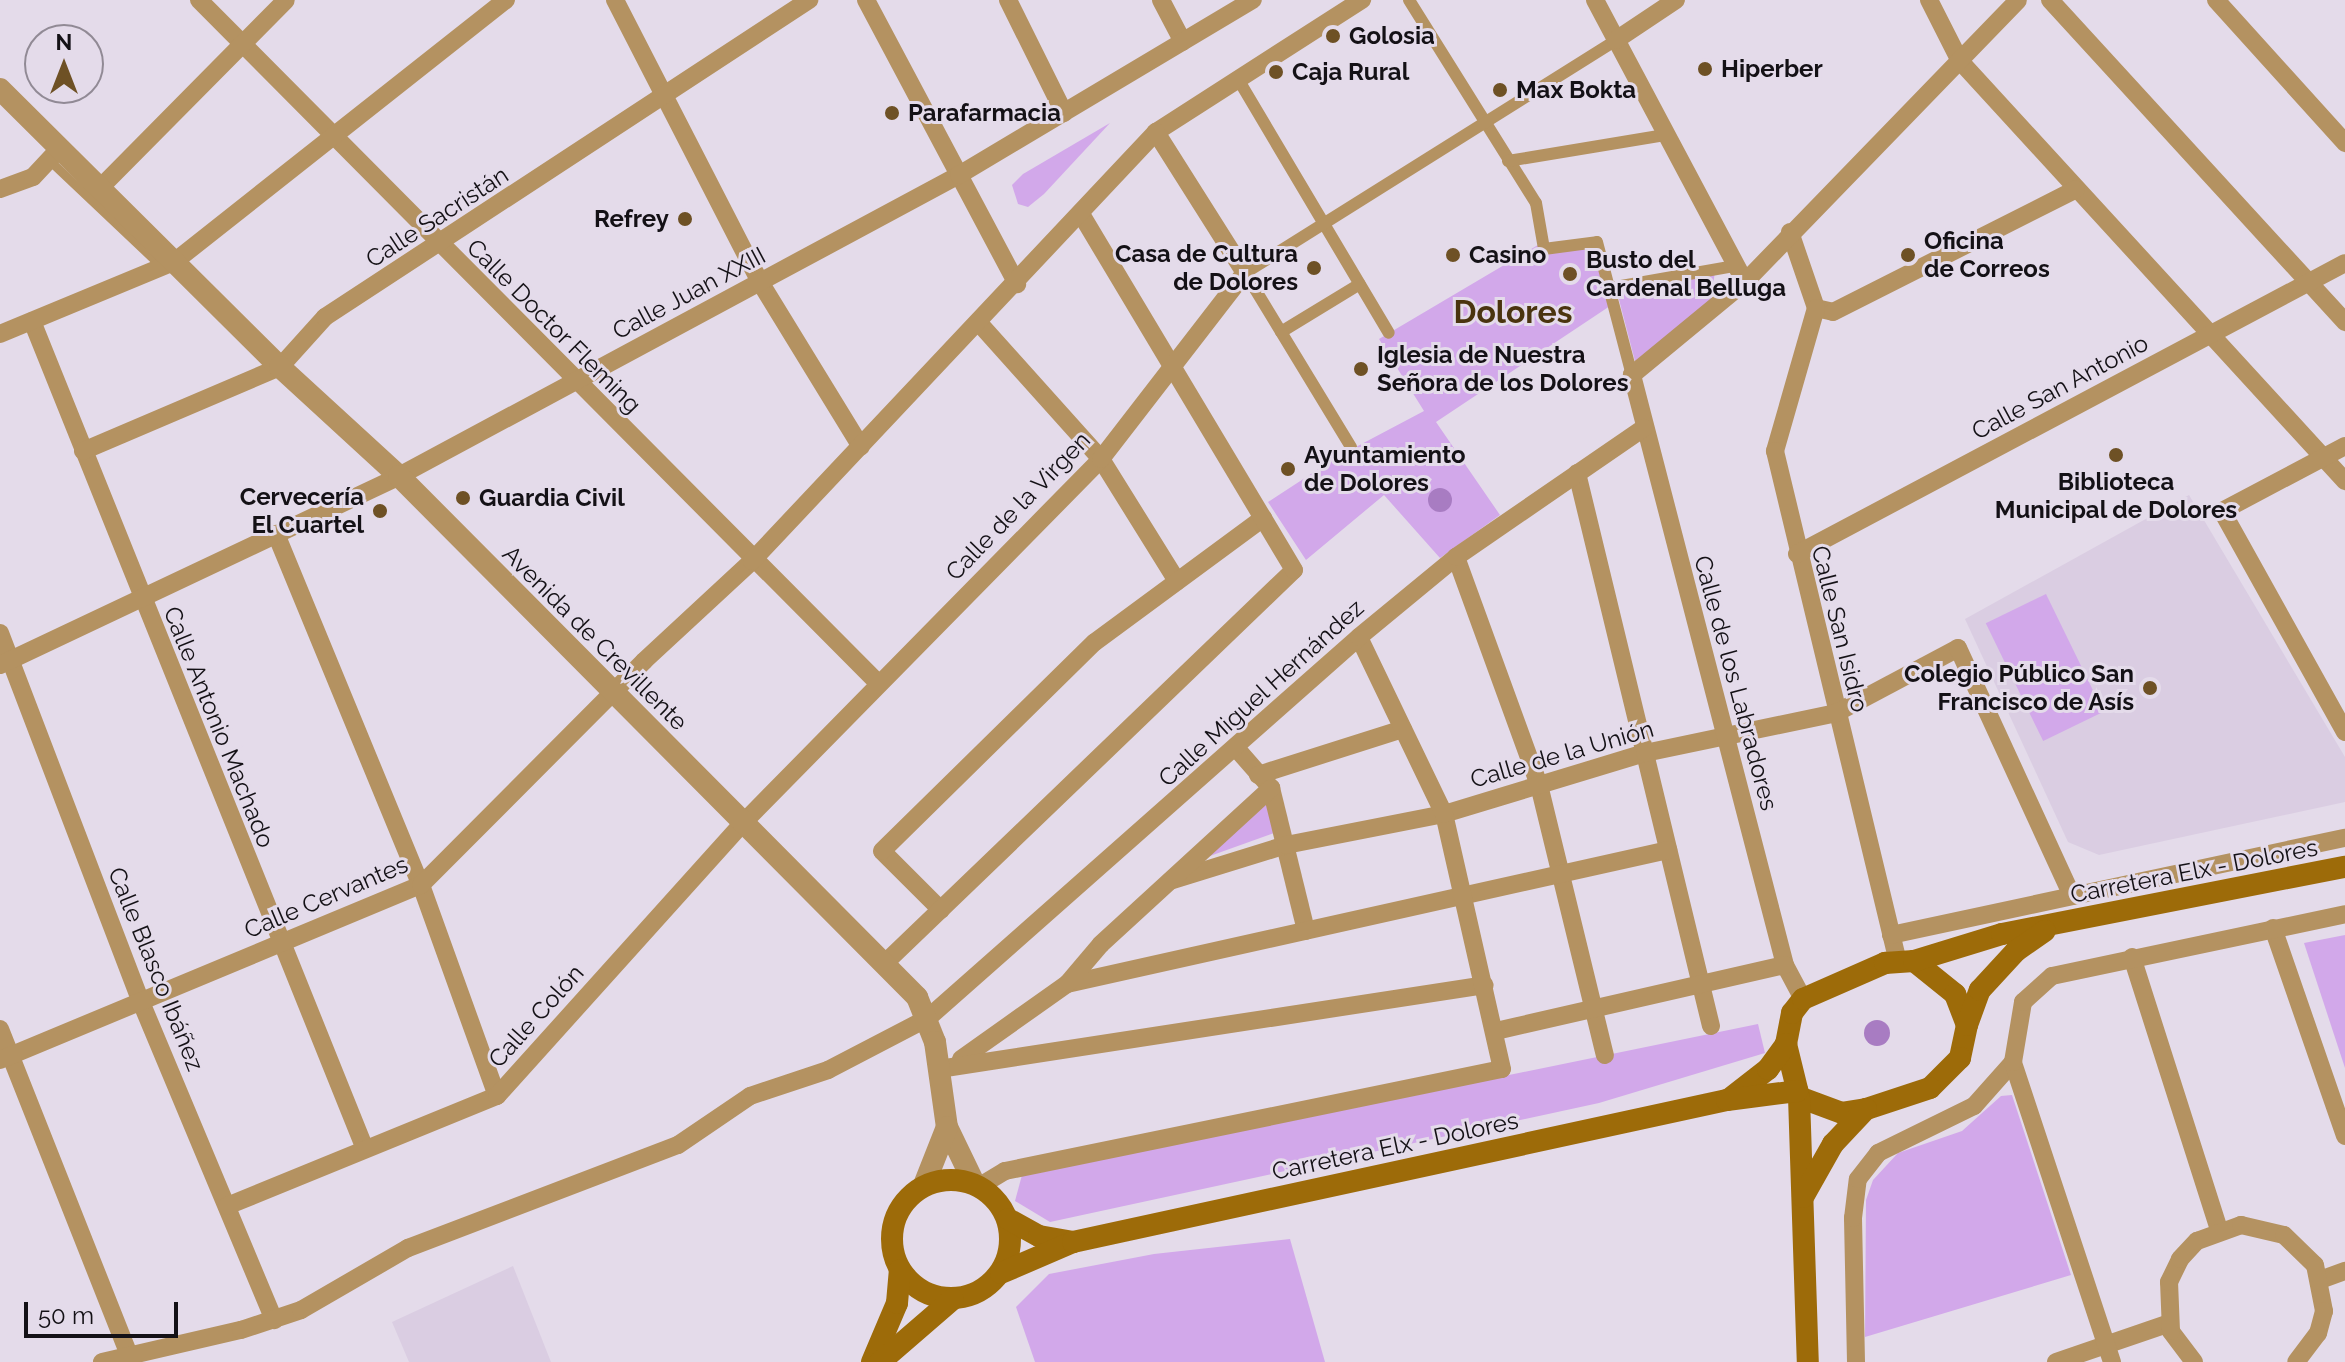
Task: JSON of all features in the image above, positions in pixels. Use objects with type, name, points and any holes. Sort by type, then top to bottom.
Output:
[{"type":"main road","name":"Carretera Elx - Dolores","points":[[1906,961],[2002,934],[2345,867]]},
{"type":"main road","name":"Carretera Elx - Dolores","points":[[1967,1025],[1980,990],[2016,951],[2053,926]]},
{"type":"main road","points":[[1798,1094],[1842,1113],[1866,1109],[1930,1088],[1960,1058],[1967,1025],[1955,994],[1906,961],[1803,999],[1792,1013],[1786,1044],[1798,1094],[1808,1362]]},
{"type":"main road","points":[[1727,1100],[1768,1069],[1786,1044]]},
{"type":"main road","name":"Carretera Elx - Dolores","points":[[1001,1273],[1073,1242],[1727,1100],[1798,1094]]},
{"type":"main road","points":[[1803,1197],[1833,1144],[1866,1109]]},
{"type":"main road","points":[[880,1362],[953,1299],[980,1291],[1001,1273],[1011,1247],[1008,1219],[977,1185],[949,1179],[924,1185],[905,1201],[893,1222],[893,1255],[900,1270],[914,1286],[953,1299]]},
{"type":"main road","name":"Carretera Elx - Dolores","points":[[1008,1219],[1039,1236],[1073,1242]]},
{"type":"main road","points":[[872,1362],[897,1303],[900,1270]]},
{"type":"street","name":"Calle Doctor Fleming","points":[[199,0],[752,561],[878,683]]},
{"type":"street","points":[[100,188],[286,0]]},
{"type":"street","points":[[0,334],[168,264],[506,0]]},
{"type":"street","points":[[615,0],[760,282],[861,447]]},
{"type":"street","name":"Calle Sacristán","points":[[83,451],[280,367],[325,317],[440,245],[809,0]]},
{"type":"street","points":[[866,0],[1017,284]]},
{"type":"street","points":[[1008,0],[1064,113]]},
{"type":"street","points":[[1161,0],[1183,42]]},
{"type":"street","name":"Calle Juan XXIII","points":[[5,663],[399,476],[959,175],[1253,0]]},
{"type":"street","name":"Calle Cervantes","points":[[5,1058],[421,885],[616,695],[644,661],[752,561],[1017,284],[1156,132],[1362,0]]},
{"type":"street","points":[[1409,0],[1536,203],[1544,249],[1597,242],[1632,375],[1740,274],[1790,232],[2018,0]]},
{"type":"street","points":[[1595,0],[1740,274]]},
{"type":"street","points":[[1616,40],[1676,0]]},
{"type":"street","points":[[1929,0],[1960,61],[2345,481]]},
{"type":"street","points":[[2050,0],[2345,322]]},
{"type":"street","points":[[2216,0],[2345,143]]},
{"type":"street","name":"Calle de la Virgen","points":[[742,824],[1101,459],[1245,273],[1323,221],[1616,40]]},
{"type":"street","points":[[1238,79],[1389,333]]},
{"type":"street","name":"Avenida de Crevillente","points":[[0,89],[54,154],[100,188],[168,264],[399,476],[917,997],[928,1018],[947,1127],[977,1185]]},
{"type":"street","points":[[1156,132],[1351,447]]},
{"type":"street","points":[[1508,161],[1665,135]]},
{"type":"street","points":[[0,189],[33,177],[54,154]]},
{"type":"street","points":[[1790,232],[1816,308],[1833,312],[2076,189]]},
{"type":"street","points":[[885,963],[1294,570],[1081,214]]},
{"type":"street","name":"Calle San Antonio","points":[[1797,554],[2345,263]]},
{"type":"street","points":[[1610,288],[1740,274]]},
{"type":"street","points":[[1281,332],[1360,284]]},
{"type":"street","name":"Calle San Isidro","points":[[1816,308],[1775,451],[1797,554],[1891,935],[1906,961]]},
{"type":"street","name":"Calle Antonio Machado","points":[[32,321],[365,1149]]},
{"type":"street","points":[[979,323],[1101,459],[1177,581]]},
{"type":"street","name":"Calle de los Labradores","points":[[1632,375],[1785,965],[1803,999]]},
{"type":"street","name":"Calle Miguel Hernández","points":[[102,1362],[274,1320],[408,1248],[678,1145],[750,1096],[828,1070],[928,1018],[1359,637],[1456,557],[1644,428]]},
{"type":"street","points":[[2345,446],[2222,511],[2345,732]]},
{"type":"street","points":[[1577,473],[1711,1026]]},
{"type":"street","points":[[941,910],[882,851],[1095,642],[1263,518]]},
{"type":"street","points":[[276,534],[421,885],[497,1096]]},
{"type":"street","points":[[1456,557],[1539,785],[1605,1055]]},
{"type":"street","name":"Calle Blasco Ibáñez","points":[[0,633],[5,663],[141,1002],[274,1320]]},
{"type":"street","points":[[977,1185],[1005,1171],[1502,1069],[1496,1031],[1444,814],[1359,637]]},
{"type":"street","name":"Calle de la Unión","points":[[1170,881],[1286,845],[1444,814],[1645,753],[1724,733],[1836,713],[1958,648],[2072,896]]},
{"type":"street","points":[[939,1069],[978,1052],[1067,984],[1101,944],[1170,881],[1264,781],[1403,729]]},
{"type":"street","points":[[1236,748],[1264,781],[1286,845],[1306,931]]},
{"type":"street","name":"Calle Colón","points":[[227,1206],[497,1096],[742,824]]},
{"type":"street","points":[[1891,935],[2345,838]]},
{"type":"street","points":[[1067,984],[1668,850]]},
{"type":"street","points":[[2109,1354],[2013,1062],[2018,1017],[2035,987],[2052,976],[2345,914]]},
{"type":"street","points":[[2273,928],[2345,1136]]},
{"type":"street","points":[[2132,957],[2219,1229]]},
{"type":"street","points":[[1496,1031],[1785,965]]},
{"type":"street","points":[[939,1069],[1485,985]]},
{"type":"street","points":[[0,1029],[5,1058],[129,1355]]},
{"type":"street","points":[[1856,1362],[1853,1218],[1858,1179],[1878,1153],[1974,1106],[2013,1062]]},
{"type":"street","name":"Avenida de Crevillente","points":[[924,1185],[947,1127]]},
{"type":"street","points":[[2194,1362],[2170,1323],[2169,1282],[2180,1259],[2219,1229],[2241,1225],[2284,1235],[2301,1248],[2320,1280],[2324,1311],[2318,1333],[2296,1362]]},
{"type":"street","points":[[2320,1280],[2345,1271]]},
{"type":"street","points":[[2056,1362],[2109,1354],[2170,1323]]},
{"type":"lane","points":[[54,154],[168,264]]},
{"type":"shaded area","points":[[1110,123],[1044,194],[1028,207],[1018,204],[1012,185],[1023,174]]},
{"type":"shaded area","points":[[1538,245],[1595,246],[1610,306],[1436,422],[1500,515],[1440,558],[1384,495],[1306,560],[1268,502],[1337,457],[1424,411],[1379,339]]},
{"type":"shaded area","points":[[1715,271],[1711,301],[1636,365],[1616,288]]},
{"type":"shaded area","points":[[1440,488],[1448,492],[1452,500],[1448,508],[1440,512],[1432,508],[1428,500],[1432,492]]},
{"type":"shaded area","name":"Colegio Público San Francisco de Asís","points":[[2189,495],[2345,757],[2345,802],[2099,855],[2068,842],[1965,619]]},
{"type":"shaded area","points":[[2046,594],[2103,712],[2043,741],[1986,623]]},
{"type":"shaded area","points":[[1267,802],[1274,833],[1196,861]]},
{"type":"shaded area","points":[[2345,935],[2345,1068],[2304,943]]},
{"type":"shaded area","points":[[1877,1020],[1886,1024],[1890,1033],[1886,1042],[1877,1046],[1868,1042],[1864,1033],[1868,1024]]},
{"type":"shaded area","points":[[1758,1024],[1765,1053],[1599,1103],[1050,1222],[1015,1201],[1022,1175]]},
{"type":"shaded area","points":[[2012,1095],[2071,1275],[1865,1337],[1866,1200],[1873,1180],[1898,1153],[1962,1131],[2001,1096]]},
{"type":"shaded area","points":[[1290,1239],[1325,1362],[1035,1362],[1016,1307],[1049,1274],[1154,1254]]},
{"type":"shaded area","points":[[513,1266],[551,1362],[409,1362],[392,1322]]},
{"type":"place","name":"Golosia","points":[[1333,36]]},
{"type":"place","name":"Hiperber","points":[[1705,69]]},
{"type":"place","name":"Caja Rural","points":[[1276,72]]},
{"type":"place","name":"Max Bokta","points":[[1500,90]]},
{"type":"place","name":"Parafarmacia","points":[[892,113]]},
{"type":"place","name":"Refrey","points":[[685,219]]},
{"type":"place","name":"Casino","points":[[1453,255]]},
{"type":"place","name":"Oficina de Correos","points":[[1908,255]]},
{"type":"place","name":"Casa de Cultura de Dolores","points":[[1314,268]]},
{"type":"place","name":"Busto del Cardenal Belluga","points":[[1570,274]]},
{"type":"place","name":"Iglesia de Nuestra Señora de los Dolores","points":[[1361,369]]},
{"type":"place","name":"Biblioteca Municipal de Dolores","points":[[2116,455]]},
{"type":"place","name":"Ayuntamiento de Dolores","points":[[1288,469]]},
{"type":"place","name":"Guardia Civil","points":[[463,498]]},
{"type":"place","name":"Cervecería El Cuartel","points":[[380,511]]},
{"type":"place","name":"Colegio Público San Francisco de Asís","points":[[2150,688]]},
{"type":"district","name":"Dolores","points":[[1513,312]]}]
